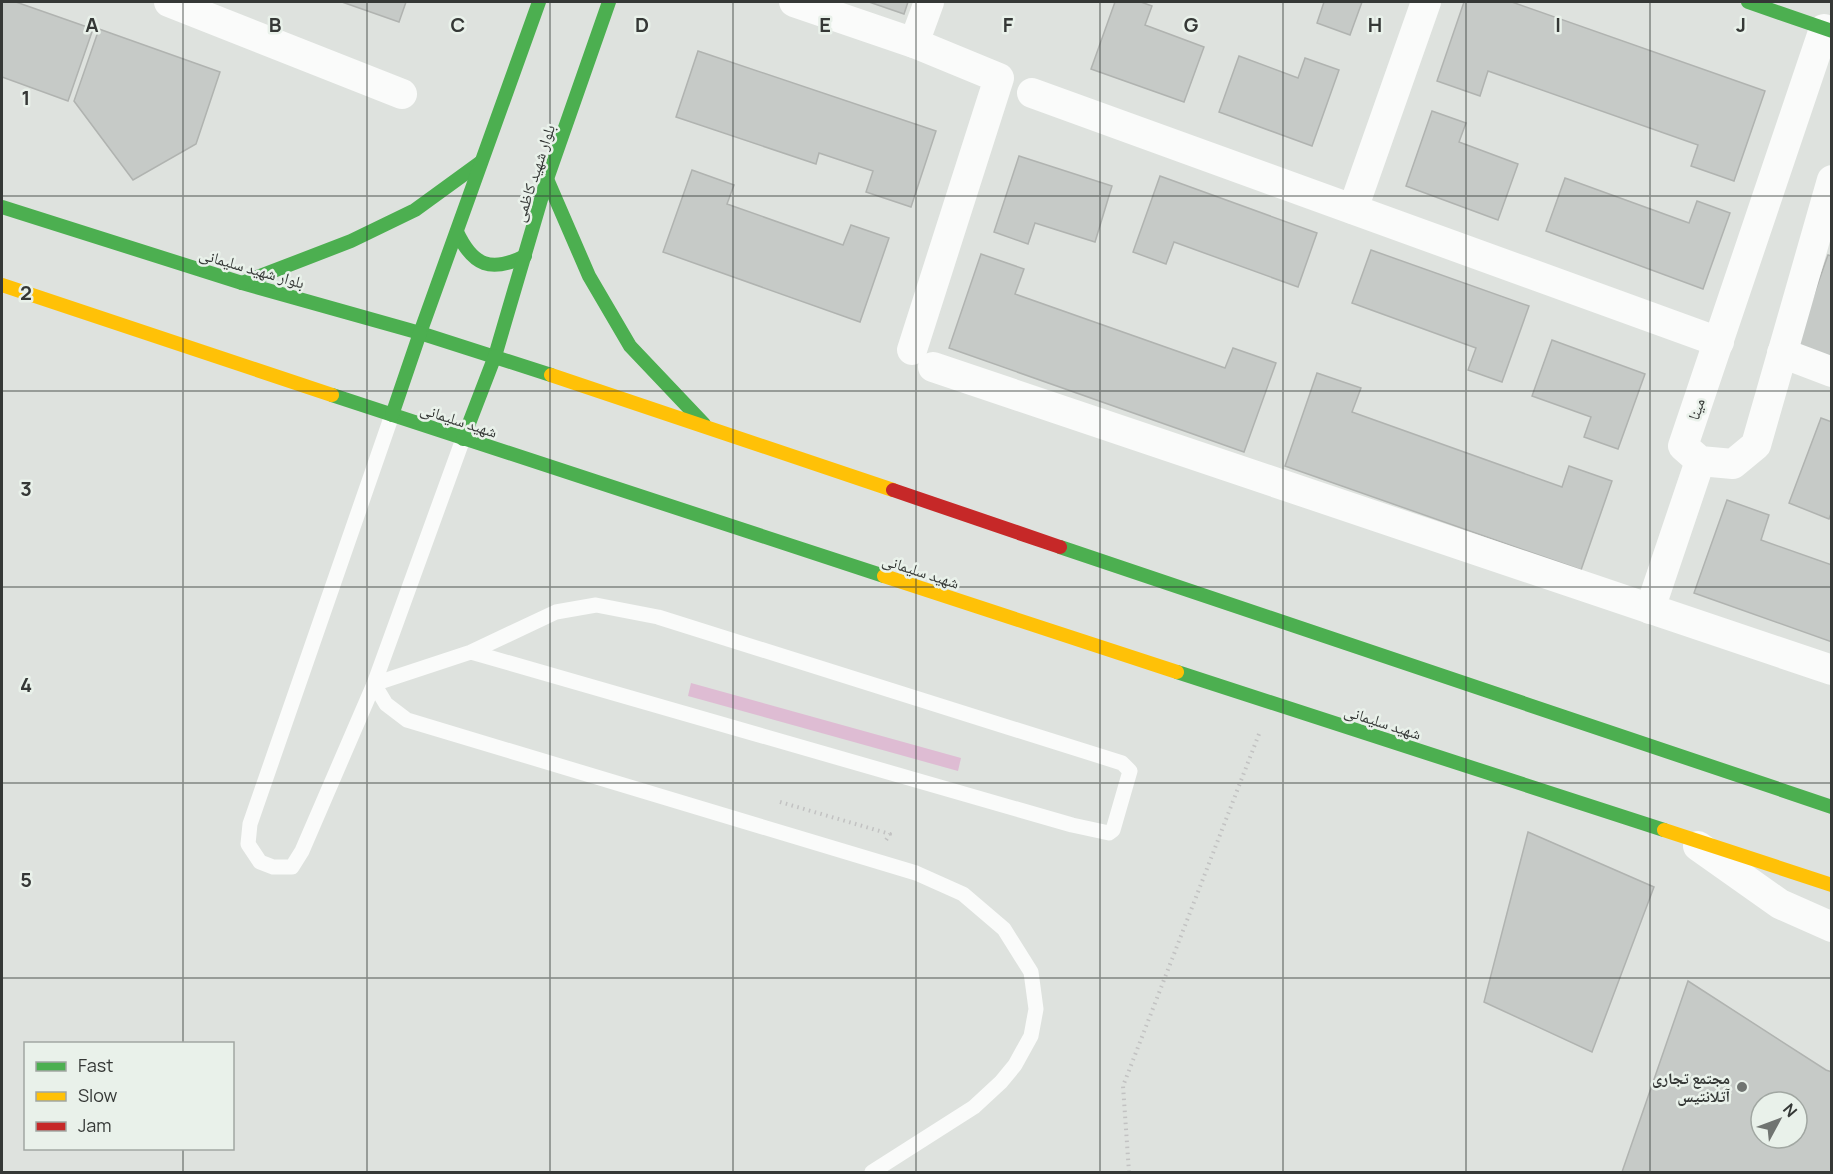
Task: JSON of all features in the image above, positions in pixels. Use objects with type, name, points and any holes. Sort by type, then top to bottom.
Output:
[{"type":"main road","points":[[392,415],[539,2]]},
{"type":"main road","name":"بلوار شهید کاظمی","points":[[463,439],[495,356],[547,179],[609,2]]},
{"type":"main road","points":[[1748,2],[1828,30]]},
{"type":"main road","points":[[242,284],[351,241],[415,210],[482,162]]},
{"type":"main road","points":[[547,179],[589,276],[630,346],[707,428]]},
{"type":"main road","name":"بلوار شهید سلیمانی","points":[[2,207],[242,284],[495,356]]},
{"type":"main road","points":[[457,232],[462,246],[484,264],[498,266],[513,263],[525,256]]},
{"type":"main road","name":"شهید سلیمانی","points":[[2,285],[463,439],[1832,885]]},
{"type":"main road","points":[[495,356],[1832,807]]},
{"type":"street","points":[[169,2],[402,94]]},
{"type":"street","points":[[794,2],[914,43],[999,78],[923,359],[1832,670]]},
{"type":"street","points":[[914,43],[929,2]]},
{"type":"street","points":[[1353,209],[1426,2]]},
{"type":"street","name":"مینا","points":[[1700,462],[1683,446],[1828,30]]},
{"type":"street","points":[[1032,93],[1719,342]]},
{"type":"street","points":[[1650,609],[1700,462],[1733,464],[1756,445],[1832,180]]},
{"type":"street","points":[[1782,353],[1832,372]]},
{"type":"street","points":[[1686,838],[1780,904],[1832,927]]},
{"type":"lane","points":[[392,415],[250,824],[248,844],[260,862],[273,867],[292,867],[302,851],[374,684],[463,439]]},
{"type":"lane","points":[[374,684],[471,652],[556,612],[596,605],[658,617],[1122,763],[1130,771],[1113,830],[1103,833],[471,652]]},
{"type":"lane","points":[[374,684],[386,704],[408,720],[916,873],[963,894],[1004,929],[1031,972],[1036,1009],[1031,1036],[1015,1065],[1001,1082],[974,1107],[872,1173]]},
{"type":"path","points":[[1129,1173],[1123,1086],[1271,702]]},
{"type":"shaded area","points":[[691,683],[961,758],[958,771],[688,696]]},
{"type":"building","points":[[2,2],[16,2],[93,29],[68,101],[2,77]]},
{"type":"building","points":[[342,2],[406,2],[399,22]]},
{"type":"building","points":[[869,2],[908,2],[904,14]]},
{"type":"building","points":[[1115,2],[1141,2],[1152,6],[1145,25],[1204,47],[1184,102],[1091,69]]},
{"type":"building","points":[[1324,2],[1362,2],[1350,35],[1317,23]]},
{"type":"building","points":[[1464,2],[1512,2],[1765,91],[1734,181],[1691,166],[1698,145],[1488,71],[1480,96],[1437,81]]},
{"type":"building","points":[[99,29],[220,72],[196,144],[133,180],[74,101]]},
{"type":"building","points":[[698,51],[936,131],[911,207],[866,192],[873,171],[819,153],[816,164],[676,117]]},
{"type":"building","points":[[1239,56],[1298,78],[1305,58],[1339,70],[1312,146],[1219,112]]},
{"type":"building","points":[[1432,111],[1466,123],[1459,142],[1518,164],[1498,220],[1406,186]]},
{"type":"building","points":[[1019,156],[1112,186],[1095,242],[1035,223],[1028,244],[994,232]]},
{"type":"building","points":[[692,170],[734,185],[727,204],[843,245],[851,225],[889,238],[860,322],[663,252]]},
{"type":"building","points":[[1160,176],[1317,233],[1298,287],[1174,242],[1166,264],[1133,252]]},
{"type":"building","points":[[1565,178],[1689,223],[1697,201],[1730,213],[1703,289],[1546,231]]},
{"type":"building","points":[[1371,250],[1529,306],[1502,382],[1468,370],[1476,348],[1352,303]]},
{"type":"building","points":[[981,254],[1024,269],[1015,294],[1225,368],[1233,348],[1276,363],[1244,452],[949,348]]},
{"type":"building","points":[[1828,255],[1832,256],[1832,362],[1795,348]]},
{"type":"building","points":[[1552,340],[1645,374],[1618,449],[1584,437],[1591,417],[1532,396]]},
{"type":"building","points":[[1317,373],[1361,388],[1352,412],[1562,487],[1569,466],[1612,481],[1581,570],[1285,466]]},
{"type":"building","points":[[1821,418],[1832,422],[1832,511],[1829,519],[1789,503]]},
{"type":"building","points":[[1727,500],[1769,515],[1761,540],[1832,565],[1832,642],[1694,593]]},
{"type":"building","points":[[1528,832],[1654,887],[1592,1052],[1484,1002]]},
{"type":"building","name":"مجتمع تجاری آتلانتیس","points":[[1688,981],[1832,1072],[1832,1172],[1622,1172]]},
{"type":"traffic: fast","points":[[420,333],[539,2]]},
{"type":"traffic: fast","points":[[495,356],[547,179],[609,2]]},
{"type":"traffic: fast","points":[[1748,2],[1832,31]]},
{"type":"traffic: fast","points":[[242,283],[351,241],[415,210],[481,162]]},
{"type":"traffic: fast","points":[[547,179],[589,276],[630,346],[704,424]]},
{"type":"traffic: fast","points":[[2,207],[242,283],[420,333],[551,375]]},
{"type":"traffic: fast","points":[[457,232],[470,252],[484,263],[502,264],[525,256]]},
{"type":"traffic: fast","points":[[392,415],[420,333]]},
{"type":"traffic: fast","points":[[463,439],[495,356]]},
{"type":"traffic: fast","points":[[332,395],[884,576]]},
{"type":"traffic: fast","points":[[1060,547],[1832,807]]},
{"type":"traffic: fast","points":[[1177,672],[1664,830]]},
{"type":"traffic: slow","points":[[2,285],[332,395]]},
{"type":"traffic: slow","points":[[551,375],[893,490]]},
{"type":"traffic: slow","points":[[884,576],[1177,672]]},
{"type":"traffic: slow","points":[[1664,830],[1832,885]]},
{"type":"traffic: jam","points":[[893,490],[1060,547]]},
{"type":"place","name":"مجتمع تجاری آتلانتیس","points":[[1742,1087]]}]
